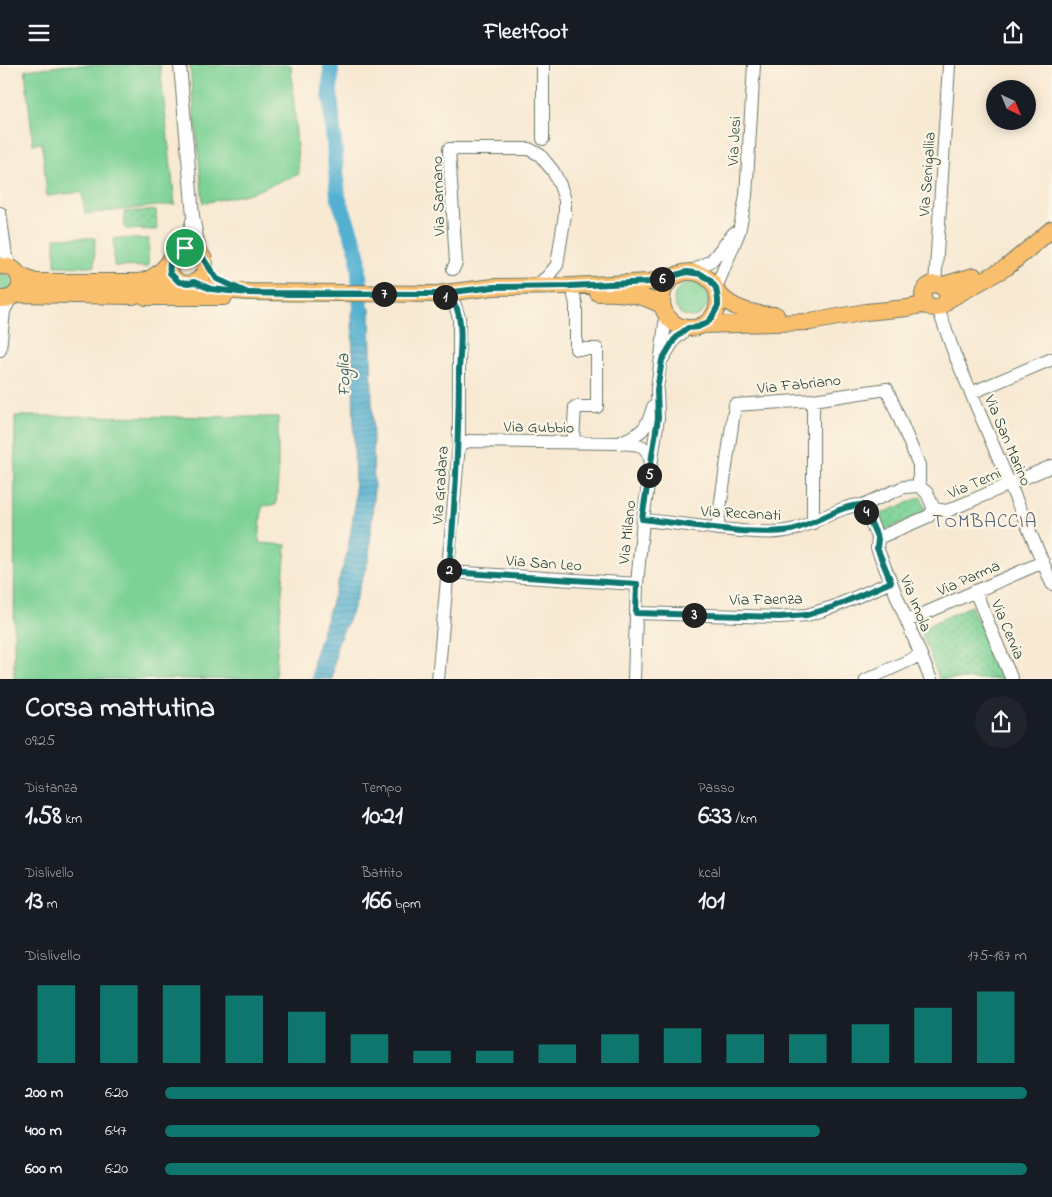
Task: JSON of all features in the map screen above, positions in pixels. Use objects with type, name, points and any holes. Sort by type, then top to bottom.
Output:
[{"type":"main road","points":[[441,295],[472,288],[536,286],[646,297],[664,310],[678,326],[695,327],[810,322],[866,311],[905,300],[935,296],[1010,258],[1048,233]]},
{"type":"main road","points":[[10,270],[35,282],[139,283],[162,272],[175,255],[191,249],[202,257],[217,279],[248,293]]},
{"type":"main road","points":[[175,255],[170,273],[186,282],[211,289],[248,293],[534,297],[649,282],[691,272],[706,276],[717,291],[734,308],[768,315],[836,316]]},
{"type":"main road","points":[[132,296],[186,282],[202,275],[205,265],[202,257]]},
{"type":"main road","points":[[9,297],[20,285],[10,270]]},
{"type":"main road","points":[[664,310],[664,289],[675,276]]},
{"type":"main road","points":[[695,327],[712,317],[716,312],[718,306],[717,291]]},
{"type":"main road","points":[[9,297],[132,296],[222,298],[248,293]]},
{"type":"street","points":[[180,65],[193,216],[202,257]]},
{"type":"street","points":[[543,139],[544,65]]},
{"type":"street","name":"Via Jesi","points":[[717,291],[735,243],[746,196],[754,65]]},
{"type":"street","name":"Via Senigallia","points":[[935,296],[949,65]]},
{"type":"street","name":"Via Sarnano","points":[[453,269],[456,263],[449,149],[529,149],[540,155],[560,185],[565,200],[565,214],[557,265]]},
{"type":"street","points":[[0,213],[1,237],[10,270]]},
{"type":"street","points":[[175,255],[188,237],[193,216]]},
{"type":"street","name":"Via Jesi","points":[[691,272],[712,260],[729,241],[742,218]]},
{"type":"street","points":[[536,286],[557,265]]},
{"type":"street","points":[[557,265],[560,276],[572,291],[576,304],[576,349],[597,349],[597,407],[575,407],[573,442]]},
{"type":"street","name":"Via Gradara","points":[[438,679],[459,445],[459,318],[455,305],[441,295]]},
{"type":"street","name":"Via San Marino","points":[[935,296],[954,353],[1052,584]]},
{"type":"street","points":[[0,350],[4,311],[9,297]]},
{"type":"street","name":"Via Milano","points":[[634,679],[637,584],[642,519],[658,418],[657,390],[662,360],[664,310]]},
{"type":"street","name":"Via Milano","points":[[662,360],[674,340],[695,327]]},
{"type":"street","points":[[971,393],[1052,359]]},
{"type":"street","name":"Via Fabriano","points":[[717,529],[735,405],[813,400],[887,389],[919,465],[919,486]]},
{"type":"street","name":"Via Gubbio","points":[[619,443],[638,435],[648,424],[657,390]]},
{"type":"street","points":[[813,400],[814,523]]},
{"type":"street","name":"Via Gubbio","points":[[459,445],[469,441],[639,444],[649,454],[651,463]]},
{"type":"street","name":"Via Terni","points":[[934,509],[947,511],[1052,466]]},
{"type":"street","points":[[878,539],[929,516],[934,509],[927,493],[919,486]]},
{"type":"street","name":"Via Recanati","points":[[642,519],[717,529],[762,532],[790,530],[814,523],[853,505],[863,505],[904,487],[919,486]]},
{"type":"street","name":"Via Imola","points":[[863,505],[878,539],[877,548],[931,679]]},
{"type":"street","name":"Via Parma","points":[[907,621],[1043,562]]},
{"type":"street","name":"Via San Leo","points":[[449,572],[637,584]]},
{"type":"street","name":"Via Faenza","points":[[636,613],[779,617],[807,615],[833,607],[891,582]]},
{"type":"street","name":"Via Cervia","points":[[975,591],[1012,679]]},
{"type":"street","points":[[866,679],[921,655]]},
{"type":"green space","points":[[69,65],[160,65],[175,204],[85,214],[82,192],[47,196],[42,143],[33,144],[25,70]]},
{"type":"green space","points":[[190,65],[291,65],[299,174],[251,193],[203,203]]},
{"type":"green space","points":[[156,210],[157,230],[125,229],[124,212]]},
{"type":"green space","points":[[55,238],[95,238],[94,267],[55,266]]},
{"type":"green space","points":[[114,238],[149,239],[148,267],[114,266]]},
{"type":"green space","points":[[0,272],[13,278],[12,288],[0,293]]},
{"type":"green space","points":[[691,283],[703,288],[708,300],[703,312],[691,317],[679,312],[674,300],[679,288]]},
{"type":"green space","points":[[15,416],[278,417],[276,505],[262,506],[259,543],[286,545],[275,679],[14,679]]},
{"type":"green space","points":[[921,497],[927,512],[882,531],[876,516]]},
{"type":"green space","points":[[971,606],[1003,679],[939,679],[920,629]]},
{"type":"water","name":"Foglia","points":[[370,308],[374,489],[369,558],[352,611],[337,645],[332,679],[312,679],[314,658],[347,554],[355,505],[352,311]]},
{"type":"waterway","name":"Foglia","points":[[331,65],[330,91],[338,197],[358,253],[362,331]]},
{"type":"district","name":"TOMBACCIA","points":[[985,520]]},
{"type":"route","points":[[185,248],[176,252],[170,261],[170,273],[179,282],[194,282],[211,289],[248,293],[291,294],[436,294],[472,288],[649,282],[687,272],[696,272],[706,276],[718,293],[716,312],[708,322],[698,327],[688,328],[680,334],[674,340],[662,360],[657,390],[658,418],[642,519],[717,529],[762,532],[790,530],[814,523],[853,505],[863,505],[878,539],[877,548],[891,582],[833,607],[807,615],[779,617],[636,613],[637,584],[449,572],[459,445],[460,340],[459,318],[455,305],[446,297],[436,294],[248,293],[217,279],[200,254],[185,248]]}]
